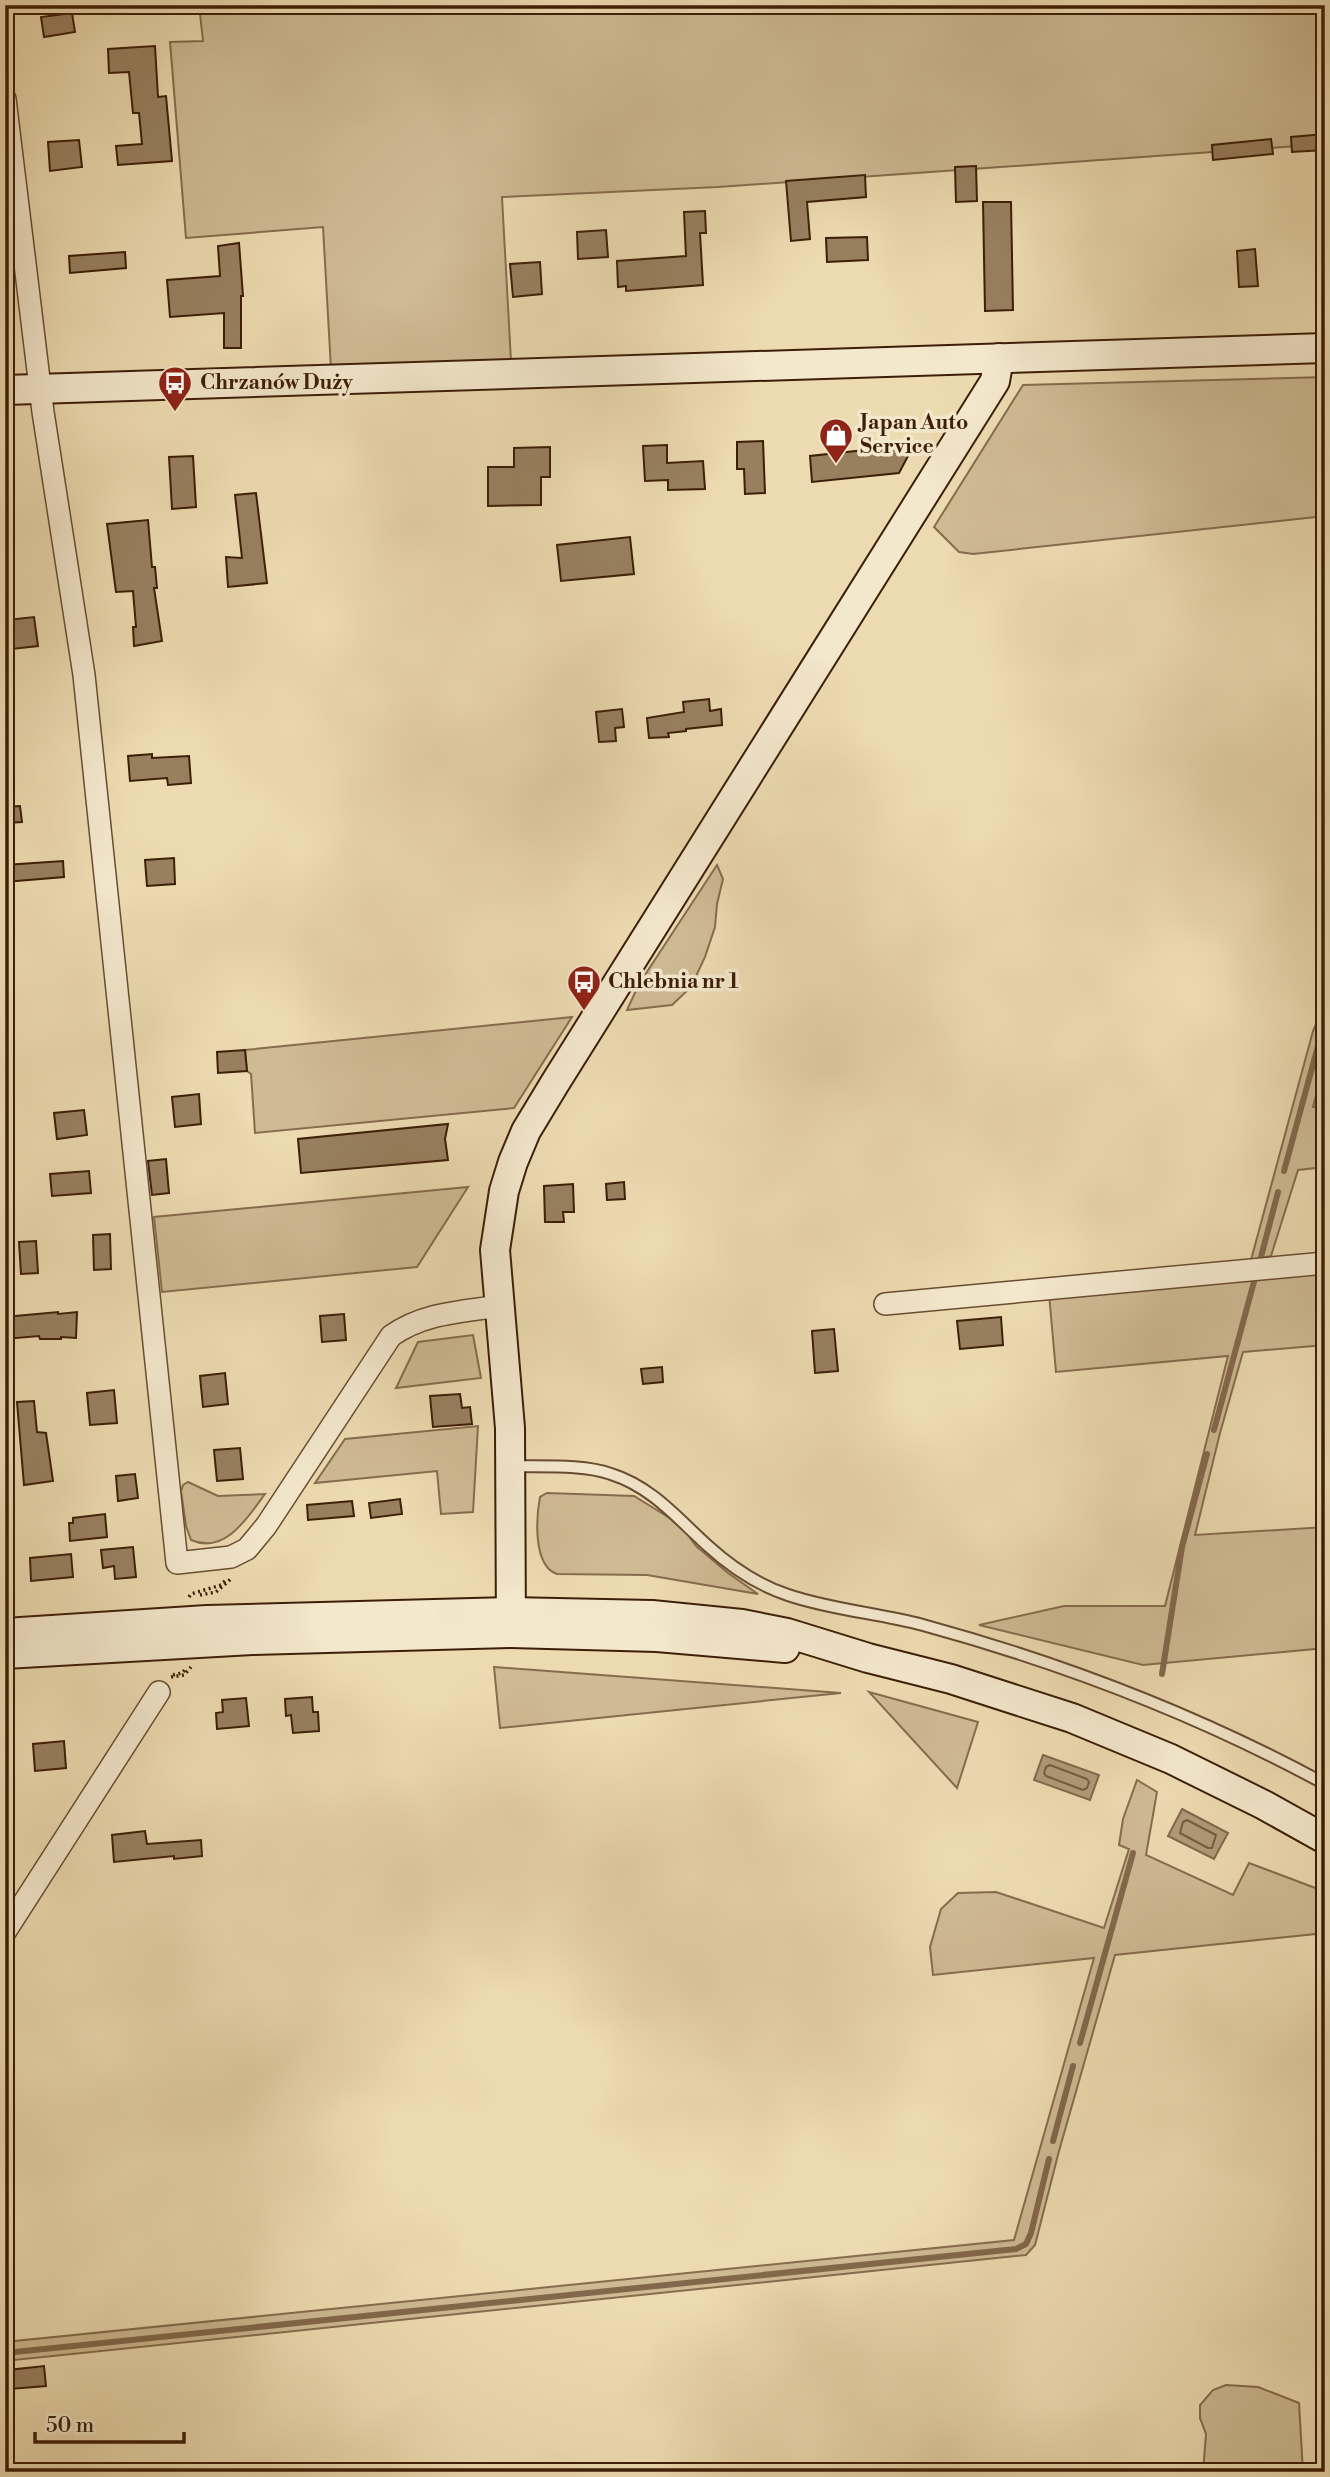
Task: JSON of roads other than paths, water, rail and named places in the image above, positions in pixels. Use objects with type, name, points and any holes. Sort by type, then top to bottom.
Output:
[{"type":"street","points":[[5,99],[41,390],[84,674],[177,1563],[212,1560],[247,1549],[266,1526],[391,1336],[421,1319],[499,1306]]},
{"type":"street","points":[[5,390],[1325,348]]},
{"type":"street","points":[[511,1623],[511,1466],[506,1353],[495,1250],[500,1212],[513,1162],[526,1132],[596,1017],[982,403],[997,377],[999,358]]},
{"type":"street","points":[[885,1304],[1325,1263]]},
{"type":"street","points":[[5,1654],[511,1623],[604,1613],[698,1618],[787,1633],[868,1658],[1002,1693],[1120,1737],[1216,1780],[1325,1839]]},
{"type":"street","points":[[5,1633],[207,1620],[511,1623]]},
{"type":"street","points":[[5,1932],[158,1695]]},
{"type":"lane","points":[[511,1466],[584,1469],[611,1473],[648,1491],[708,1546],[748,1577],[788,1595],[919,1624],[1014,1651],[1190,1716],[1325,1784]]},
{"type":"water","points":[[1043,1755],[1099,1775],[1090,1800],[1034,1780]]},
{"type":"water","points":[[1182,1809],[1228,1833],[1214,1859],[1168,1836]]},
{"type":"waterway","points":[[1284,1171],[1321,1035]]},
{"type":"waterway","points":[[1261,1257],[1278,1192]]},
{"type":"waterway","points":[[1214,1430],[1255,1278]]},
{"type":"waterway","points":[[1162,1674],[1182,1547],[1207,1454]]},
{"type":"waterway","points":[[1080,2043],[1133,1853]]},
{"type":"waterway","points":[[1053,2141],[1073,2066]]},
{"type":"waterway","points":[[5,2353],[1016,2249],[1026,2244],[1031,2233],[1049,2159]]},
{"type":"place","name":"Chrzanów Duży","points":[[175,413]]},
{"type":"place","name":"Japan Auto Service","points":[[836,465]]},
{"type":"place","name":"Chlebnia nr 1","points":[[584,1012]]}]
